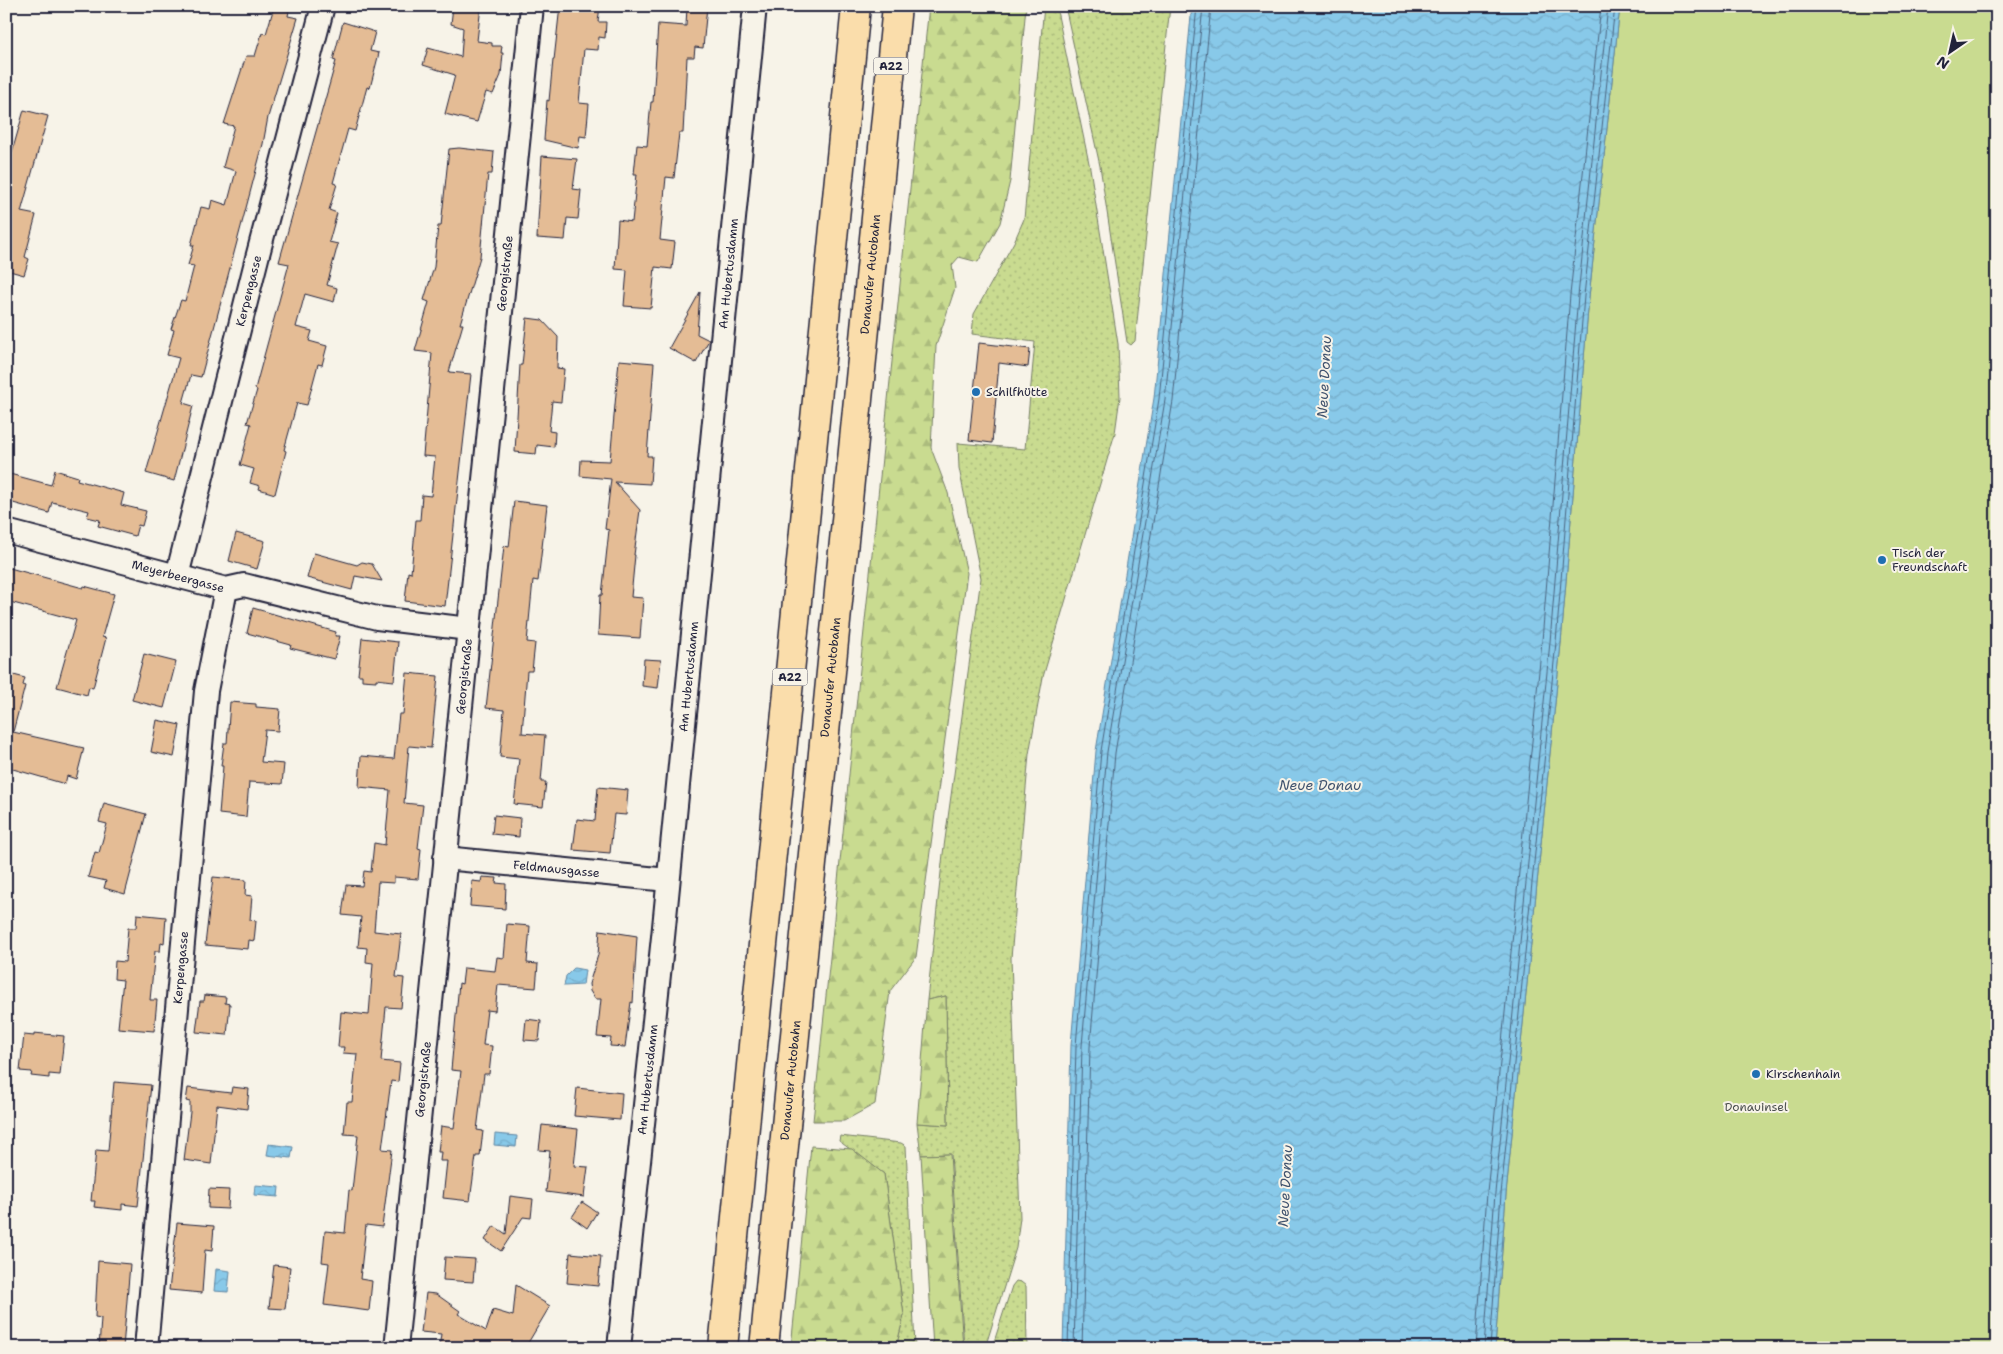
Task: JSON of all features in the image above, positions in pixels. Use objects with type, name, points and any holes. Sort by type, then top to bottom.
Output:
[{"type":"highway","name":"A22","points":[[723,1348],[856,6]]},
{"type":"highway","name":"Donauufer Autobahn","points":[[764,1348],[897,6]]},
{"type":"street","name":"Kerpengasse","points":[[177,576],[323,6]]},
{"type":"street","name":"Georgistraße","points":[[396,1348],[532,6]]},
{"type":"street","name":"Am Hubertusdamm","points":[[619,1348],[668,880],[755,6]]},
{"type":"street","name":"Meyerbeergasse","points":[[6,531],[226,589],[244,585],[377,618],[469,629]]},
{"type":"street","name":"Kerpengasse","points":[[146,1348],[206,691],[226,589]]},
{"type":"street","name":"Feldmausgasse","points":[[445,858],[668,880]]},
{"type":"green space","points":[[929,6],[1026,6],[1010,181],[1000,223],[978,262],[959,257],[952,265],[955,288],[936,346],[931,448],[948,493],[967,573],[916,957],[890,991],[875,1104],[844,1121],[813,1121]]},
{"type":"green space","points":[[1044,6],[1056,6],[1090,168],[1118,344],[1120,397],[1115,433],[1043,677],[1029,754],[1011,958],[1020,1218],[1016,1248],[985,1348],[964,1348],[951,1154],[921,1155],[917,1123],[948,1125],[946,996],[927,1000],[943,854],[981,578],[959,468],[958,443],[1025,449],[1035,342],[972,334],[974,314],[1014,242],[1024,219]]},
{"type":"green space","points":[[1065,6],[1170,6],[1135,341],[1131,345],[1127,342],[1100,166]]},
{"type":"green space","name":"Donauinsel","points":[[1620,6],[1997,6],[1997,1348],[1495,1348],[1506,1194],[1561,643],[1589,297]]},
{"type":"green space","points":[[946,996],[948,1125],[917,1123],[927,1000]]},
{"type":"green space","points":[[840,1136],[901,1143],[906,1146],[915,1348],[896,1348],[904,1315],[884,1174],[839,1141]]},
{"type":"green space","points":[[811,1146],[852,1149],[884,1174],[904,1315],[896,1348],[791,1348]]},
{"type":"green space","points":[[950,1154],[963,1348],[933,1348],[921,1155]]},
{"type":"green space","points":[[1016,1281],[1026,1286],[1027,1348],[992,1348],[1012,1286]]},
{"type":"water","name":"Neue Donau","points":[[1192,6],[1620,6],[1589,297],[1561,643],[1506,1194],[1495,1348],[1063,1348],[1071,1045],[1096,751],[1154,398]]},
{"type":"water","points":[[574,968],[585,970],[583,985],[564,986],[566,976]]},
{"type":"water","points":[[495,1134],[517,1136],[516,1147],[494,1145]]},
{"type":"water","points":[[269,1144],[293,1147],[291,1158],[267,1155]]},
{"type":"water","points":[[255,1185],[279,1187],[278,1197],[254,1195]]},
{"type":"water","points":[[216,1269],[230,1271],[228,1292],[214,1291]]},
{"type":"building","points":[[453,6],[481,6],[477,41],[492,43],[492,46],[502,46],[501,75],[493,94],[486,92],[477,122],[445,114],[455,75],[423,65],[428,48],[461,57],[463,28],[451,24]]},
{"type":"building","points":[[560,6],[600,6],[598,22],[606,22],[605,38],[599,37],[598,50],[584,49],[579,103],[589,104],[586,137],[580,136],[578,148],[544,140],[547,100],[549,101]]},
{"type":"building","points":[[687,6],[707,6],[703,48],[695,47],[694,57],[687,57],[683,133],[679,133],[674,178],[666,177],[660,240],[675,242],[672,269],[655,267],[651,308],[624,306],[627,270],[615,269],[618,220],[632,222],[637,174],[634,174],[637,145],[647,146],[651,102],[653,102],[658,24],[686,26]]},
{"type":"building","points":[[274,7],[289,11],[288,16],[298,18],[268,117],[263,144],[201,377],[191,375],[183,403],[193,406],[174,481],[146,473],[179,358],[167,355],[174,330],[171,329],[181,300],[185,301],[194,266],[188,265],[201,207],[210,209],[212,200],[227,205],[236,171],[223,167],[234,126],[224,124],[246,56],[255,56],[262,33],[266,34]]},
{"type":"building","points":[[343,22],[375,32],[370,51],[379,53],[370,88],[367,87],[355,131],[348,129],[333,183],[337,184],[329,210],[337,213],[329,242],[338,244],[327,285],[337,288],[334,302],[305,294],[296,327],[312,331],[309,341],[327,346],[322,365],[318,364],[307,405],[297,403],[284,450],[286,451],[275,494],[259,489],[260,486],[250,483],[254,469],[240,465],[251,424],[247,423],[257,390],[255,389],[289,264],[279,262],[336,61],[333,60]]},
{"type":"building","points":[[24,110],[48,116],[21,212],[36,215],[25,257],[29,259],[24,275],[6,270],[6,173]]},
{"type":"building","points":[[459,148],[494,152],[492,174],[488,174],[480,257],[460,324],[463,324],[449,372],[471,374],[445,606],[405,601],[408,572],[411,573],[416,520],[420,520],[422,495],[431,496],[435,457],[423,456],[432,353],[415,351],[429,302],[424,300],[434,267],[438,226],[441,226],[449,149]]},
{"type":"building","points":[[542,156],[577,159],[573,189],[581,190],[578,219],[567,218],[565,240],[537,238]]},
{"type":"building","points":[[700,292],[697,334],[709,340],[696,363],[669,348]]},
{"type":"building","points":[[527,318],[542,320],[558,337],[557,368],[564,369],[561,402],[552,401],[549,431],[555,432],[554,447],[537,445],[536,454],[515,452],[520,365],[522,365]]},
{"type":"building","points":[[979,343],[1030,349],[1028,367],[999,363],[992,443],[969,440]]},
{"type":"building","points":[[619,360],[654,363],[647,456],[652,456],[650,484],[615,482],[640,510],[631,597],[643,598],[640,638],[598,635],[600,595],[602,595],[609,530],[605,529],[611,479],[580,476],[581,460],[610,461]]},
{"type":"building","points":[[55,470],[78,477],[77,480],[124,493],[121,505],[146,511],[142,526],[138,525],[135,536],[98,526],[100,520],[87,517],[89,511],[52,502],[49,513],[6,501],[6,473],[51,485]]},
{"type":"building","points":[[514,501],[547,505],[538,581],[533,580],[527,642],[535,643],[532,671],[527,671],[522,733],[545,735],[541,782],[546,782],[543,807],[514,804],[519,759],[500,757],[504,710],[486,708],[504,546],[509,547]]},
{"type":"building","points":[[236,533],[265,541],[257,569],[229,561]]},
{"type":"building","points":[[314,553],[357,565],[362,562],[372,564],[382,581],[355,576],[352,590],[307,578]]},
{"type":"building","points":[[6,567],[83,588],[84,586],[114,594],[102,637],[106,638],[93,688],[89,687],[87,695],[57,687],[76,620],[6,601]]},
{"type":"building","points":[[253,608],[336,632],[335,636],[340,636],[334,659],[290,648],[291,645],[247,633]]},
{"type":"building","points":[[362,638],[398,642],[394,681],[362,680],[362,675],[358,675]]},
{"type":"building","points":[[144,654],[176,662],[164,708],[132,700]]},
{"type":"building","points":[[644,659],[661,660],[658,688],[642,686]]},
{"type":"building","points":[[6,673],[25,678],[23,685],[25,686],[13,732],[84,748],[76,779],[67,776],[65,784],[6,767]]},
{"type":"building","points":[[407,673],[438,676],[431,748],[409,746],[404,803],[423,805],[418,848],[421,849],[418,879],[394,877],[394,883],[378,882],[374,931],[401,934],[396,977],[404,978],[401,1008],[386,1007],[381,1061],[400,1063],[398,1082],[391,1081],[382,1149],[392,1150],[382,1227],[366,1225],[360,1279],[372,1281],[369,1311],[324,1305],[329,1263],[322,1262],[325,1231],[345,1233],[349,1190],[352,1191],[358,1135],[344,1134],[347,1102],[352,1102],[357,1054],[343,1053],[344,1047],[338,1047],[341,1012],[369,1015],[373,963],[366,962],[367,948],[358,947],[361,917],[342,915],[346,885],[362,886],[364,871],[371,872],[374,843],[385,845],[390,790],[359,787],[361,756],[394,759],[399,714],[403,714]]},
{"type":"building","points":[[230,702],[256,704],[256,707],[280,709],[278,731],[265,730],[261,762],[284,764],[282,784],[249,782],[246,817],[219,814],[223,766],[221,766],[224,743],[227,743]]},
{"type":"building","points":[[157,720],[180,725],[174,757],[151,752]]},
{"type":"building","points":[[598,787],[628,790],[626,815],[614,814],[610,853],[573,850],[577,819],[595,821]]},
{"type":"building","points":[[104,803],[146,814],[125,894],[104,888],[106,881],[88,877],[95,852],[99,853],[107,824],[99,822]]},
{"type":"building","points":[[494,815],[520,818],[519,837],[492,834]]},
{"type":"building","points":[[213,877],[246,880],[245,895],[252,896],[250,920],[256,921],[254,941],[249,940],[248,949],[205,945]]},
{"type":"building","points":[[482,877],[497,878],[496,883],[506,884],[505,909],[470,906],[472,881],[481,882]]},
{"type":"building","points":[[137,914],[166,917],[164,944],[161,943],[160,951],[155,951],[150,1000],[157,1000],[154,1031],[118,1028],[123,980],[114,979],[115,961],[125,962],[128,928],[136,928]]},
{"type":"building","points":[[507,924],[530,926],[527,963],[538,964],[536,988],[498,985],[495,1011],[487,1010],[483,1045],[492,1046],[489,1074],[484,1074],[477,1130],[483,1131],[480,1156],[476,1156],[470,1201],[443,1198],[447,1161],[440,1161],[441,1152],[438,1152],[441,1126],[454,1128],[461,1071],[451,1070],[459,983],[462,984],[464,968],[495,971],[497,957],[504,958]]},
{"type":"building","points":[[600,930],[637,936],[633,1003],[631,1002],[625,1047],[610,1046],[611,1038],[597,1037],[601,999],[595,999],[590,991],[589,984],[598,955]]},
{"type":"building","points":[[205,995],[226,997],[225,1003],[230,1004],[227,1035],[196,1032],[200,1001],[204,1001]]},
{"type":"building","points":[[526,1019],[541,1021],[539,1041],[524,1040]]},
{"type":"building","points":[[34,1033],[64,1036],[60,1075],[49,1074],[49,1078],[31,1076],[32,1072],[20,1071],[24,1035],[34,1036]]},
{"type":"building","points":[[114,1082],[151,1085],[138,1206],[122,1204],[122,1210],[94,1207],[95,1201],[91,1201],[96,1150],[108,1151]]},
{"type":"building","points":[[232,1087],[249,1089],[247,1109],[217,1105],[211,1164],[184,1160],[190,1112],[190,1102],[186,1101],[188,1088],[231,1093]]},
{"type":"building","points":[[577,1088],[622,1093],[620,1120],[574,1116]]},
{"type":"building","points":[[542,1125],[578,1129],[574,1166],[588,1167],[584,1197],[546,1192],[550,1151],[539,1150]]},
{"type":"building","points":[[209,1189],[229,1190],[228,1209],[208,1208]]},
{"type":"building","points":[[510,1196],[533,1199],[531,1218],[523,1217],[501,1251],[485,1240],[494,1226],[506,1234]]},
{"type":"building","points":[[582,1202],[597,1212],[587,1228],[572,1217]]},
{"type":"building","points":[[177,1223],[214,1226],[212,1251],[205,1250],[202,1293],[169,1290]]},
{"type":"building","points":[[570,1253],[601,1256],[598,1286],[567,1283]]},
{"type":"building","points":[[445,1257],[475,1259],[473,1282],[443,1280]]},
{"type":"building","points":[[98,1261],[130,1264],[123,1348],[99,1348],[101,1318],[95,1317]]},
{"type":"building","points":[[274,1265],[290,1267],[285,1309],[269,1308]]},
{"type":"building","points":[[516,1285],[550,1306],[525,1348],[439,1348],[441,1334],[421,1332],[426,1293],[436,1294],[460,1311],[458,1314],[486,1331],[493,1310],[513,1316]]},
{"type":"place","name":"Schilfhütte","points":[[976,392]]},
{"type":"place","name":"Tisch der Freundschaft","points":[[1882,560]]},
{"type":"place","name":"Kirschenhain","points":[[1756,1074]]}]
